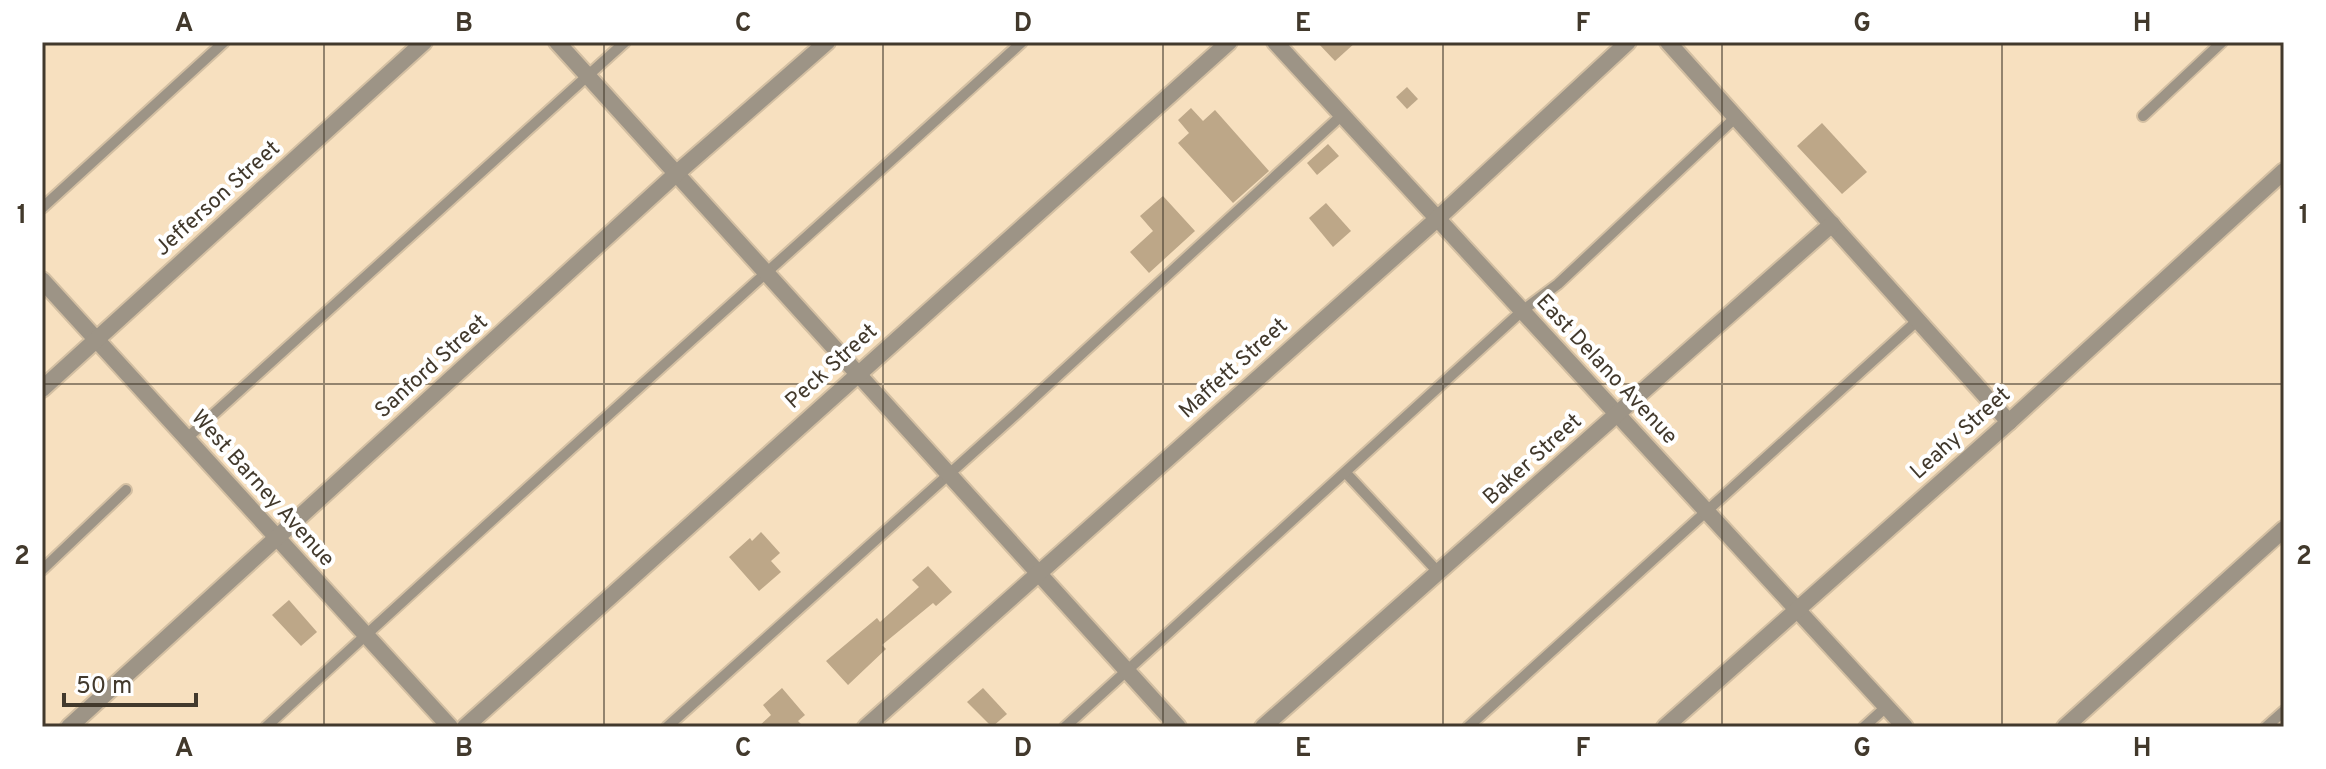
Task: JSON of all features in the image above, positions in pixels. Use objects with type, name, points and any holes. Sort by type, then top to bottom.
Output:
[{"type":"street","name":"Jefferson Street","points":[[42,389],[424,42]]},
{"type":"street","points":[[557,42],[1178,727]]},
{"type":"street","name":"Sanford Street","points":[[69,727],[677,173],[827,42]]},
{"type":"street","name":"Peck Street","points":[[465,727],[1229,42]]},
{"type":"street","name":"East Delano Avenue","points":[[1275,42],[1905,727]]},
{"type":"street","name":"Maffett Street","points":[[866,727],[1437,219],[1628,42]]},
{"type":"street","points":[[1668,42],[2009,422]]},
{"type":"street","name":"Leahy Street","points":[[1665,727],[2009,422],[2284,171]]},
{"type":"street","name":"Baker Street","points":[[1263,727],[1832,224]]},
{"type":"street","name":"West Barney Avenue","points":[[42,280],[450,727]]},
{"type":"street","points":[[2065,727],[2283,532]]},
{"type":"lane","points":[[42,208],[224,42]]},
{"type":"lane","points":[[186,439],[625,42]]},
{"type":"lane","points":[[266,727],[592,428],[1022,42]]},
{"type":"lane","points":[[2143,116],[2222,42]]},
{"type":"lane","points":[[667,727],[1342,115]]},
{"type":"lane","points":[[1065,727],[1522,311],[1558,284],[1736,117]]},
{"type":"lane","points":[[1468,727],[1918,320]]},
{"type":"lane","points":[[1346,473],[1439,573]]},
{"type":"lane","points":[[42,570],[126,490]]},
{"type":"lane","points":[[1864,727],[1886,707]]},
{"type":"lane","points":[[2266,727],[2284,711]]},
{"type":"building","points":[[1317,42],[1356,42],[1335,61]]},
{"type":"building","points":[[1407,87],[1418,99],[1407,109],[1396,97]]},
{"type":"building","points":[[1191,108],[1203,121],[1215,110],[1269,171],[1233,203],[1178,143],[1189,133],[1178,120]]},
{"type":"building","points":[[1822,123],[1867,172],[1842,194],[1797,146]]},
{"type":"building","points":[[1328,144],[1339,156],[1317,175],[1307,163]]},
{"type":"building","points":[[1163,196],[1195,231],[1149,273],[1130,252],[1153,231],[1140,216]]},
{"type":"building","points":[[1326,203],[1351,231],[1333,247],[1309,218]]},
{"type":"building","points":[[761,532],[780,553],[771,561],[781,572],[759,591],[729,557]]},
{"type":"building","points":[[928,566],[952,592],[936,606],[933,603],[882,645],[886,649],[848,685],[826,661],[877,618],[880,622],[919,587],[912,580]]},
{"type":"building","points":[[289,600],[317,632],[301,646],[272,615]]},
{"type":"building","points":[[782,688],[805,715],[798,721],[804,727],[758,727],[771,715],[763,705]]},
{"type":"building","points":[[983,688],[1007,714],[992,727],[967,702]]}]
